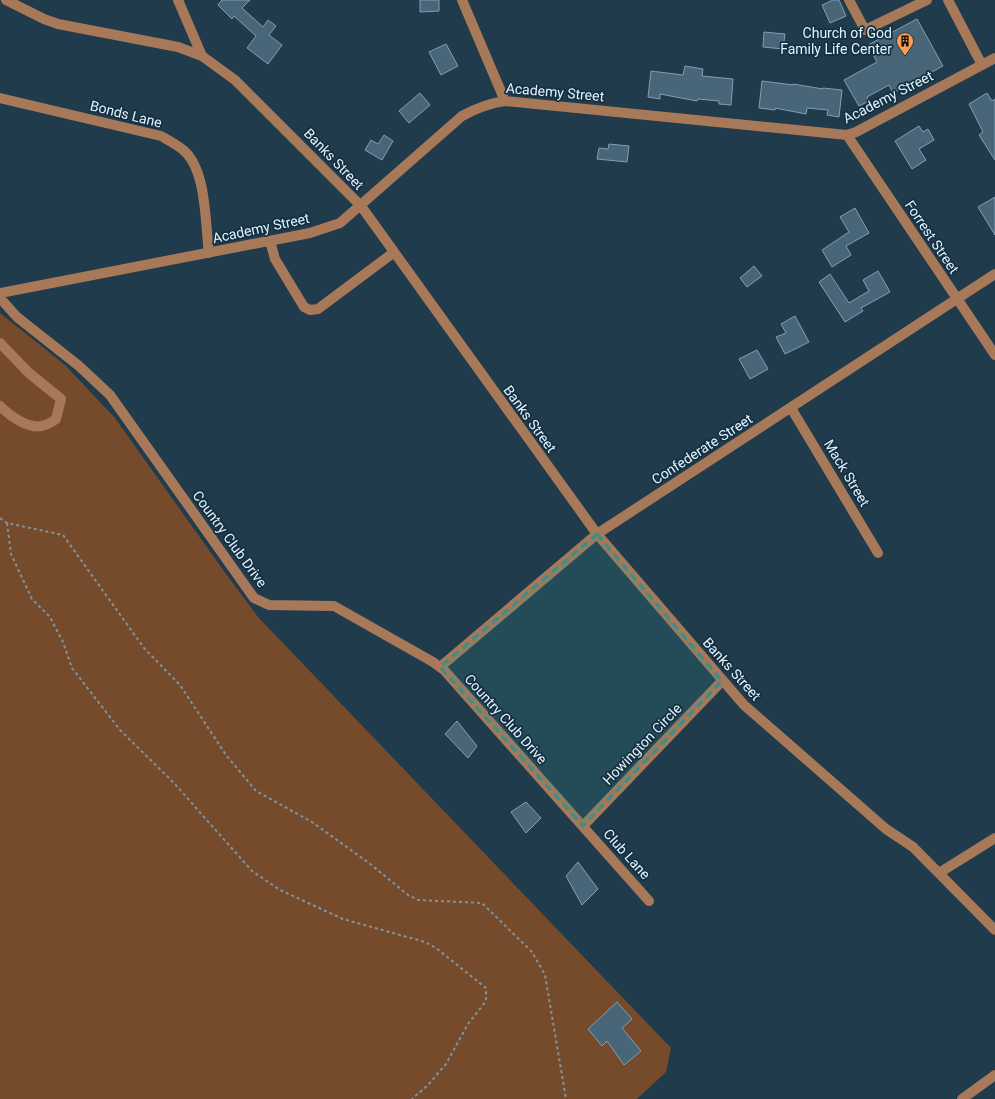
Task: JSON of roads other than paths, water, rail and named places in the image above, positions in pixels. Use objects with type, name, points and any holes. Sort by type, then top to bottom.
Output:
[{"type":"street","name":"Banks Street","points":[[6,0],[37,16],[58,24],[178,47],[202,56],[235,80],[361,206],[393,253],[596,534],[722,681],[744,705],[886,829],[913,847],[995,930]]},
{"type":"street","points":[[178,0],[202,56]]},
{"type":"street","points":[[462,0],[505,101]]},
{"type":"street","points":[[849,0],[865,30],[926,0]]},
{"type":"street","points":[[948,0],[982,65]]},
{"type":"street","name":"Academy Street","points":[[0,293],[310,233],[340,223],[462,116],[479,106],[505,101],[847,135],[856,132],[995,58]]},
{"type":"street","name":"Bonds Lane","points":[[0,98],[161,136],[183,149],[196,164],[201,179],[209,253]]},
{"type":"street","name":"Forrest Street","points":[[847,135],[995,355]]},
{"type":"street","points":[[270,241],[275,259],[304,308],[310,310],[318,308],[393,253]]},
{"type":"street","name":"Confederate Street","points":[[440,667],[596,534],[995,274]]},
{"type":"street","name":"Country Club Drive","points":[[0,298],[17,317],[79,366],[110,395],[254,598],[269,605],[334,606],[440,667],[583,826]]},
{"type":"street","points":[[0,342],[29,373],[61,399],[56,418],[44,426],[25,424],[8,414],[0,406]]},
{"type":"street","name":"Mack Street","points":[[791,408],[878,553]]},
{"type":"street","name":"Howington Circle","points":[[583,826],[722,681]]},
{"type":"street","name":"Club Lane","points":[[583,826],[650,901]]},
{"type":"street","points":[[939,873],[995,838]]},
{"type":"street","points":[[962,1099],[995,1076]]},
{"type":"place","name":"Church of God Family Life Center","points":[[905,56]]}]
